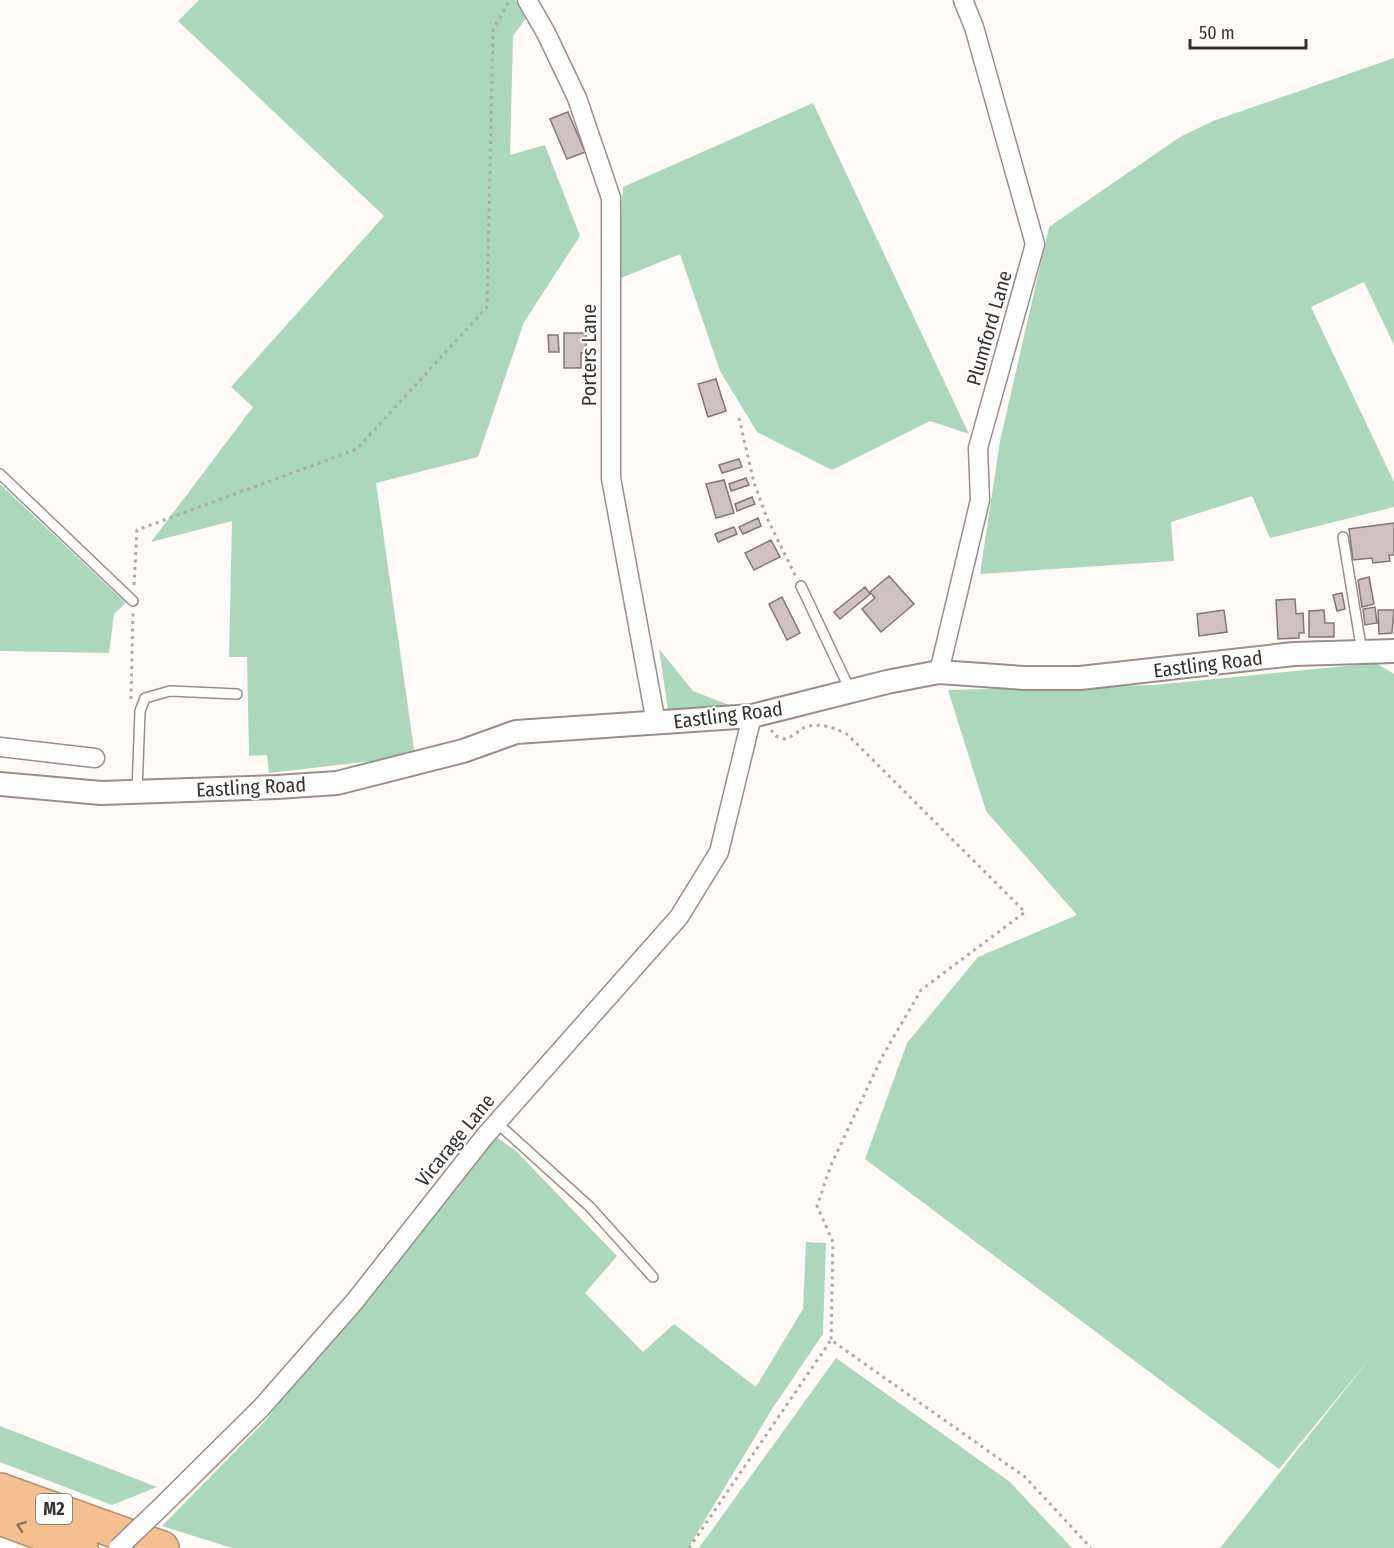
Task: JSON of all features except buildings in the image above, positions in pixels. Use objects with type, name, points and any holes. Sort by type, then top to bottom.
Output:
[{"type":"highway","name":"M2","points":[[0,1490],[162,1548]]},
{"type":"highway","name":"M2","points":[[0,1518],[81,1548]]},
{"type":"street","name":"Porters Lane","points":[[527,0],[546,33],[577,98],[611,198],[611,478],[656,723]]},
{"type":"street","name":"Plumford Lane","points":[[939,672],[980,501],[978,448],[1035,244],[974,27],[963,0]]},
{"type":"street","points":[[939,672],[937,662],[941,639],[954,594]]},
{"type":"street","name":"Eastling Road","points":[[0,784],[101,793],[337,783],[463,751],[516,732],[758,715],[887,682],[939,672],[1024,678],[1080,678],[1294,654],[1394,651]]},
{"type":"street","name":"Vicarage Lane","points":[[118,1548],[261,1408],[354,1301],[497,1123],[679,917],[718,852],[758,715]]},
{"type":"street","points":[[0,747],[95,758]]},
{"type":"lane","points":[[0,474],[134,601]]},
{"type":"lane","points":[[1343,537],[1362,652]]},
{"type":"lane","points":[[801,586],[852,692]]},
{"type":"lane","points":[[137,792],[140,711],[145,698],[170,691],[237,694]]},
{"type":"lane","points":[[497,1123],[590,1207],[653,1277]]},
{"type":"path","points":[[131,708],[137,530],[357,449],[487,307],[493,29],[510,0]]},
{"type":"path","points":[[739,418],[754,483],[767,518],[801,586]]},
{"type":"path","points":[[689,1548],[831,1340],[833,1242],[817,1206],[831,1165],[882,1057],[921,990],[1025,912],[848,735],[835,729],[814,725],[802,729],[790,738],[781,739],[758,715]]},
{"type":"path","points":[[831,1340],[1025,1477],[1091,1548]]},
{"type":"green space","points":[[199,0],[515,0],[527,17],[513,36],[510,155],[545,145],[580,236],[524,322],[478,457],[376,483],[415,756],[269,773],[267,755],[249,756],[247,657],[229,657],[232,521],[151,542],[253,407],[231,387],[384,216],[178,21]]},
{"type":"green space","points":[[1394,58],[1394,345],[1364,282],[1311,307],[1394,482],[1394,507],[1270,538],[1252,496],[1171,522],[1174,561],[980,574],[1000,441],[1049,227],[1180,137],[1213,121]]},
{"type":"green space","points":[[813,103],[969,434],[930,421],[832,470],[757,432],[720,371],[680,254],[616,280],[623,187]]},
{"type":"green space","points":[[0,484],[126,603],[114,614],[109,653],[0,651]]},
{"type":"green space","points":[[659,649],[693,691],[742,710],[669,717]]},
{"type":"green space","points":[[1376,663],[1394,674],[1394,1548],[1220,1548],[1371,1357],[1279,1469],[865,1159],[907,1043],[978,957],[1077,915],[986,811],[948,690],[1155,685]]},
{"type":"green space","points":[[495,1136],[516,1151],[617,1256],[585,1293],[643,1352],[674,1324],[756,1387],[803,1309],[806,1242],[826,1243],[823,1334],[774,1406],[688,1548],[232,1548],[162,1526],[264,1422]]},
{"type":"green space","points":[[836,1358],[1010,1482],[1072,1548],[699,1548]]},
{"type":"green space","points":[[0,1426],[157,1487],[112,1505],[0,1462]]}]
